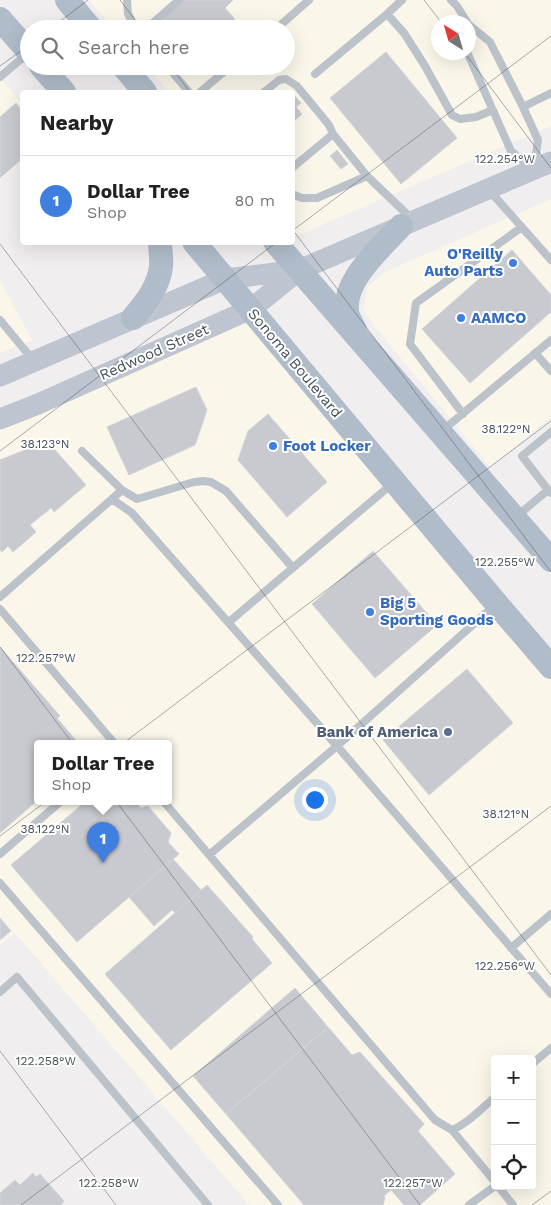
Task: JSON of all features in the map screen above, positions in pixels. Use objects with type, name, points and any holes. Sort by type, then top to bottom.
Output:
[{"type":"main road","points":[[67,0],[84,20]]},
{"type":"main road","points":[[0,19],[20,42]]},
{"type":"main road","points":[[49,75],[62,90]]},
{"type":"main road","points":[[131,75],[144,90]]},
{"type":"main road","name":"Redwood Street","points":[[0,419],[47,400],[250,309],[299,270],[542,166]]},
{"type":"main road","points":[[360,341],[348,316],[347,302],[352,285],[361,270],[407,223]]},
{"type":"main road","points":[[133,318],[151,295],[157,280],[161,266],[160,245]]},
{"type":"main road","name":"Sonoma Boulevard","points":[[197,245],[496,604],[551,667]]},
{"type":"main road","points":[[278,245],[551,560]]},
{"type":"main road","name":"Redwood Street","points":[[0,376],[225,279],[299,270]]},
{"type":"lane","points":[[127,0],[128,14],[131,20]]},
{"type":"lane","points":[[156,20],[179,0]]},
{"type":"lane","points":[[294,0],[300,8]]},
{"type":"lane","points":[[286,20],[309,0]]},
{"type":"lane","points":[[315,74],[402,0]]},
{"type":"lane","points":[[462,15],[454,3],[464,0]]},
{"type":"lane","points":[[387,14],[404,33],[452,114],[460,119],[476,117],[493,110]]},
{"type":"lane","points":[[476,30],[490,42],[523,108],[538,140],[542,166]]},
{"type":"lane","points":[[0,77],[20,60]]},
{"type":"lane","points":[[471,60],[511,151],[542,166]]},
{"type":"lane","points":[[175,75],[187,90]]},
{"type":"lane","points":[[202,90],[220,75]]},
{"type":"lane","points":[[266,90],[279,80],[286,79],[297,86],[329,125],[333,134],[407,223]]},
{"type":"lane","points":[[523,108],[551,93]]},
{"type":"lane","points":[[295,166],[333,134]]},
{"type":"lane","points":[[295,195],[302,198],[317,198],[367,176]]},
{"type":"lane","points":[[487,188],[551,260]]},
{"type":"lane","points":[[462,414],[410,344],[416,303],[522,227]]},
{"type":"lane","points":[[0,320],[34,361]]},
{"type":"lane","points":[[440,432],[551,340]]},
{"type":"lane","points":[[535,353],[551,371]]},
{"type":"lane","points":[[515,518],[550,492],[522,456],[551,432]]},
{"type":"lane","points":[[82,451],[122,490],[137,499],[194,482],[210,482],[226,491],[293,568]]},
{"type":"lane","points":[[228,622],[394,482]]},
{"type":"lane","points":[[0,597],[122,490]]},
{"type":"lane","points":[[112,499],[132,513],[337,746],[551,994]]},
{"type":"lane","points":[[210,855],[337,746],[496,604]]},
{"type":"lane","points":[[0,609],[112,740]]},
{"type":"lane","points":[[0,854],[57,805]]},
{"type":"lane","points":[[167,805],[435,1120],[452,1130],[491,1179]]},
{"type":"lane","points":[[0,883],[278,1205]]},
{"type":"lane","points":[[511,948],[551,914]]},
{"type":"lane","points":[[0,992],[17,977],[208,1205]]},
{"type":"lane","points":[[536,1061],[551,1048]]},
{"type":"lane","points":[[452,1130],[466,1122],[492,1100]]},
{"type":"lane","points":[[469,1205],[491,1189]]},
{"type":"lane","points":[[500,1190],[513,1205]]},
{"type":"shaded area","points":[[89,0],[551,0],[551,126],[295,237],[295,90],[167,90],[155,75],[295,75],[295,20],[106,20]]},
{"type":"shaded area","points":[[0,78],[20,102],[20,162],[0,180]]},
{"type":"shaded area","points":[[551,199],[551,417],[490,467],[375,327],[363,309],[368,286],[387,271]]},
{"type":"shaded area","points":[[0,281],[33,341],[0,353]]},
{"type":"shaded area","points":[[251,309],[551,663],[551,1205],[249,1205],[15,933],[0,945],[0,419]]},
{"type":"building","points":[[182,0],[233,0],[225,8],[234,20],[164,20],[162,18]]},
{"type":"building","points":[[386,52],[457,138],[401,184],[330,98]]},
{"type":"building","points":[[295,96],[301,103],[296,107],[302,114],[295,120]]},
{"type":"building","points":[[16,103],[20,108],[20,161],[0,178],[0,117]]},
{"type":"building","points":[[337,150],[348,164],[341,169],[330,156]]},
{"type":"building","points":[[512,250],[551,295],[551,312],[470,383],[422,329]]},
{"type":"building","points":[[196,387],[207,410],[195,445],[129,475],[107,427]]},
{"type":"building","points":[[268,414],[327,482],[287,517],[238,460],[248,431]]},
{"type":"building","points":[[47,441],[86,485],[54,512],[51,508],[30,525],[36,532],[13,552],[8,546],[2,552],[0,550],[0,460]]},
{"type":"building","points":[[373,551],[437,625],[375,678],[312,604]]},
{"type":"building","points":[[0,647],[60,716],[57,718],[76,740],[34,740],[34,803],[0,833]]},
{"type":"building","name":"Bank of America","points":[[467,669],[513,723],[429,795],[383,740]]},
{"type":"building","points":[[81,805],[138,805],[141,808],[148,806],[171,833],[168,842],[179,854],[77,942],[11,865]]},
{"type":"building","points":[[173,859],[201,890],[175,913],[172,910],[154,926],[129,897]]},
{"type":"building","points":[[207,885],[253,937],[252,939],[272,963],[171,1050],[105,974]]},
{"type":"building","points":[[0,918],[11,931],[0,940]]},
{"type":"building","points":[[295,988],[328,1027],[226,1114],[193,1076]]},
{"type":"building","points":[[328,1027],[352,1055],[360,1052],[424,1124],[418,1131],[455,1174],[420,1205],[404,1205],[391,1190],[384,1196],[383,1205],[304,1205],[226,1114]]},
{"type":"building","points":[[33,1173],[36,1177],[40,1174],[64,1201],[61,1205],[0,1205],[0,1193],[15,1180],[20,1185]]},
{"type":"place","name":"O'Reilly Auto Parts","points":[[513,263]]},
{"type":"place","name":"AAMCO","points":[[461,318]]},
{"type":"place","name":"Foot Locker","points":[[273,446]]},
{"type":"place","name":"Big 5 Sporting Goods","points":[[370,612]]},
{"type":"place","name":"Bank of America","points":[[448,732]]},
{"type":"place","name":"Dollar Tree","points":[[103,863]]}]
